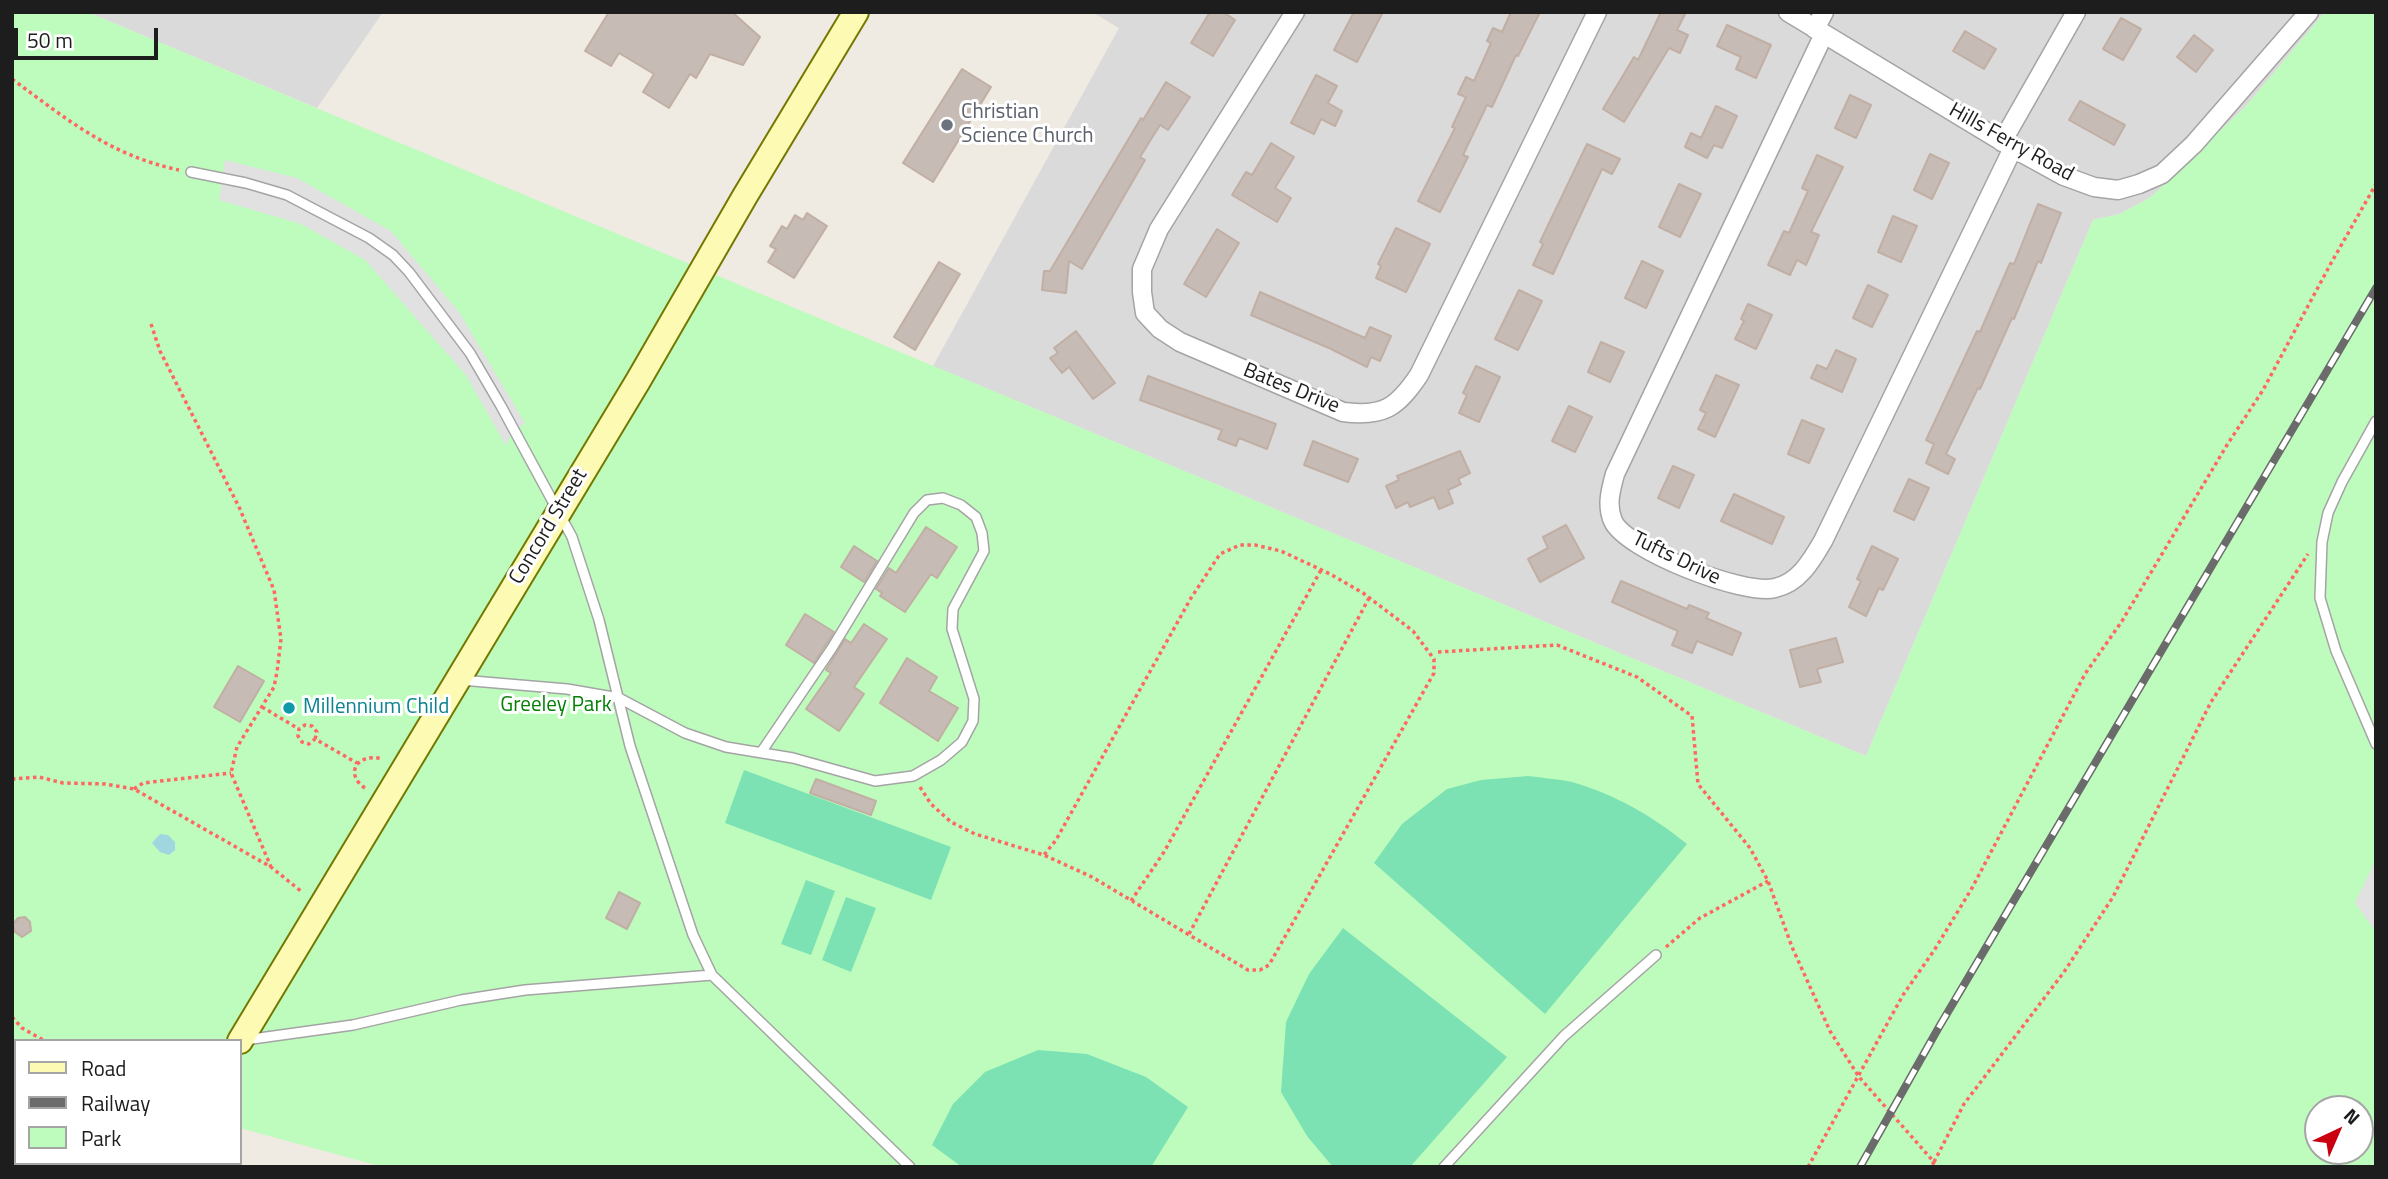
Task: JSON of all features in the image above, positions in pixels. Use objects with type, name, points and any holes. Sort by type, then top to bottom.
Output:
[{"type":"main road","name":"Concord Street","points":[[241,1039],[638,381],[856,12]]},
{"type":"street","name":"Bates Drive","points":[[1295,12],[1159,229],[1142,269],[1145,313],[1160,329],[1180,342],[1343,412],[1366,415],[1388,408],[1406,395],[1419,375],[1597,12]]},
{"type":"street","name":"Hills Ferry Road","points":[[1788,12],[2007,145],[2064,176],[2094,187],[2118,190],[2162,174],[2194,144],[2309,12]]},
{"type":"street","points":[[1820,31],[1824,12]]},
{"type":"street","points":[[2007,145],[2076,12]]},
{"type":"street","name":"Tufts Drive","points":[[1820,31],[1615,474],[1609,498],[1613,521],[1628,538],[1647,550],[1730,585],[1753,589],[1776,588],[1797,578],[1823,541],[2007,145]]},
{"type":"lane","points":[[191,172],[287,194],[393,255],[470,353],[559,510],[586,574],[630,746],[693,936],[712,975],[910,1167]]},
{"type":"lane","points":[[2376,421],[2328,513],[2322,542],[2320,598],[2336,651],[2376,744]]},
{"type":"lane","points":[[456,680],[567,689],[619,698],[685,733],[726,747],[793,758],[875,781],[913,776],[941,760],[962,742],[973,721],[974,699],[952,629],[953,609],[984,551],[982,533],[976,517],[961,505],[943,498],[927,500],[914,513],[832,648],[762,751]]},
{"type":"lane","points":[[1444,1167],[1564,1036],[1656,955]]},
{"type":"lane","points":[[242,1041],[353,1025],[461,1000],[525,990],[712,975]]},
{"type":"path","points":[[12,79],[72,125],[120,152],[158,165],[191,172]]},
{"type":"path","points":[[1808,1167],[1903,995],[1972,888],[2084,674],[2122,621],[2263,390],[2376,184]]},
{"type":"path","points":[[151,324],[160,351],[239,507],[274,590],[281,639],[274,687],[237,747],[231,773],[271,867]]},
{"type":"path","points":[[1931,1167],[1964,1104],[2064,972],[2113,897],[2211,702],[2266,615],[2325,530]]},
{"type":"path","points":[[913,776],[931,804],[951,822],[975,834],[1044,855],[1092,877],[1248,970],[1260,970],[1269,965],[1434,673],[1433,659],[1413,631],[1369,598],[1321,570],[1281,551],[1255,545],[1240,545],[1220,554],[1191,598],[1056,840],[1044,855]]},
{"type":"path","points":[[1131,901],[1164,852],[1321,570]]},
{"type":"path","points":[[1189,934],[1369,598]]},
{"type":"path","points":[[1438,652],[1557,645],[1637,677],[1692,716],[1698,783],[1750,848],[1768,881],[1792,947],[1830,1031],[1859,1077],[1934,1162]]},
{"type":"path","points":[[262,707],[299,729]]},
{"type":"path","points":[[305,725],[312,726],[317,732],[315,739],[309,744],[302,742],[298,736],[299,729],[305,725]]},
{"type":"path","points":[[315,739],[358,763]]},
{"type":"path","points":[[365,788],[359,784],[355,772],[358,763],[363,758],[372,756],[383,759]]},
{"type":"path","points":[[134,789],[144,783],[231,773]]},
{"type":"path","points":[[12,779],[39,777],[63,783],[105,784],[134,789],[271,867],[302,892]]},
{"type":"path","points":[[1656,955],[1700,918],[1768,881]]},
{"type":"path","points":[[12,1017],[22,1028],[41,1039]]},
{"type":"shaded area","points":[[87,12],[383,12],[317,108]]},
{"type":"shaded area","points":[[1092,12],[2325,12],[2245,107],[2151,197],[2120,214],[2093,220],[1866,756],[933,366],[1119,28]]},
{"type":"shaded area","points":[[225,160],[297,178],[391,231],[459,312],[525,423],[510,435],[506,446],[466,375],[365,260],[301,224],[219,200]]},
{"type":"shaded area","points":[[2376,859],[2376,932],[2355,903]]},
{"type":"green space","name":"Greeley Park","points":[[12,12],[87,12],[1866,756],[2093,220],[2120,214],[2151,197],[2245,107],[2325,12],[2376,12],[2376,1167],[383,1167],[242,1129],[242,1039],[14,1039],[14,1096]]},
{"type":"green space","points":[[744,770],[951,847],[931,900],[725,823]]},
{"type":"green space","points":[[1528,776],[1572,782],[1603,793],[1646,815],[1687,844],[1545,1014],[1374,863],[1402,824],[1447,789],[1481,780]]},
{"type":"green space","points":[[806,880],[835,891],[811,955],[781,944]]},
{"type":"green space","points":[[846,897],[876,908],[851,972],[822,960]]},
{"type":"green space","points":[[1343,928],[1507,1057],[1410,1167],[1333,1167],[1307,1136],[1281,1092],[1286,1022],[1309,974]]},
{"type":"green space","points":[[1038,1050],[1087,1054],[1146,1077],[1188,1107],[1151,1167],[962,1167],[932,1145],[953,1104],[985,1072]]},
{"type":"water","points":[[160,834],[168,835],[175,842],[175,850],[169,855],[160,852],[152,843]]},
{"type":"building","points":[[609,12],[732,12],[760,37],[743,65],[710,54],[696,78],[690,74],[669,108],[643,92],[654,74],[619,53],[611,66],[585,51]]},
{"type":"building","points":[[1210,12],[1223,12],[1235,20],[1213,56],[1191,43]]},
{"type":"building","points":[[1354,12],[1383,12],[1357,62],[1334,50]]},
{"type":"building","points":[[1511,12],[1540,12],[1492,107],[1487,105],[1463,155],[1468,157],[1440,212],[1418,201],[1455,128],[1452,127],[1466,97],[1458,94],[1466,77],[1474,81],[1491,43],[1487,41],[1493,28],[1502,32]]},
{"type":"building","points":[[1661,12],[1686,12],[1677,30],[1688,35],[1680,53],[1669,48],[1624,122],[1603,109],[1634,57],[1638,60]]},
{"type":"building","points":[[2121,18],[2141,29],[2123,60],[2103,49]]},
{"type":"building","points":[[1727,25],[1771,45],[1756,78],[1736,69],[1741,57],[1717,46]]},
{"type":"building","points":[[1965,31],[1996,49],[1984,69],[1953,51]]},
{"type":"building","points":[[2194,35],[2213,50],[2196,72],[2177,57]]},
{"type":"building","name":"Christian Science Church","points":[[962,69],[991,87],[933,182],[903,163]]},
{"type":"building","points":[[1316,75],[1337,86],[1328,103],[1342,111],[1335,126],[1321,119],[1314,134],[1291,123]]},
{"type":"building","points":[[1166,82],[1190,97],[1168,130],[1160,125],[1140,157],[1145,160],[1082,269],[1069,261],[1066,293],[1042,290],[1044,271],[1050,271],[1141,118],[1143,120]]},
{"type":"building","points":[[1850,95],[1871,105],[1856,138],[1835,128]]},
{"type":"building","points":[[2080,101],[2125,125],[2114,145],[2069,120]]},
{"type":"building","points":[[1716,106],[1737,116],[1722,148],[1714,145],[1707,158],[1685,147],[1691,133],[1701,138]]},
{"type":"building","points":[[1271,143],[1294,157],[1275,188],[1291,198],[1277,222],[1232,195],[1246,172],[1252,175]]},
{"type":"building","points":[[1587,144],[1620,159],[1612,174],[1602,169],[1553,274],[1533,265],[1543,244],[1540,242]]},
{"type":"building","points":[[1930,154],[1949,163],[1932,199],[1914,190]]},
{"type":"building","points":[[1817,155],[1843,167],[1811,232],[1819,235],[1806,265],[1797,260],[1790,275],[1768,265],[1784,231],[1789,233],[1808,191],[1802,188]]},
{"type":"building","points":[[1679,184],[1701,194],[1680,237],[1659,227]]},
{"type":"building","points":[[2038,204],[2061,213],[2041,263],[2038,261],[2014,319],[2012,318],[1980,389],[1978,388],[1946,454],[1955,459],[1948,474],[1926,463],[1934,444],[1926,440],[1977,331],[1980,332],[2010,263],[2014,264]]},
{"type":"building","points":[[807,213],[827,226],[794,278],[768,262],[776,249],[770,246],[782,226],[787,229],[795,215],[803,220]]},
{"type":"building","points":[[1893,216],[1917,226],[1901,262],[1878,252]]},
{"type":"building","points":[[1396,228],[1430,244],[1406,292],[1376,278],[1381,266],[1378,264]]},
{"type":"building","points":[[1217,229],[1239,243],[1206,297],[1184,284]]},
{"type":"building","points":[[1642,261],[1663,271],[1646,308],[1625,298]]},
{"type":"building","points":[[939,262],[960,274],[915,350],[894,337]]},
{"type":"building","points":[[1868,285],[1888,295],[1872,327],[1853,318]]},
{"type":"building","points":[[1519,290],[1542,301],[1518,350],[1495,339]]},
{"type":"building","points":[[1260,292],[1365,338],[1370,327],[1391,336],[1380,361],[1371,357],[1367,367],[1251,315]]},
{"type":"building","points":[[1748,304],[1772,315],[1756,349],[1735,339],[1744,321],[1741,319]]},
{"type":"building","points":[[1076,331],[1115,383],[1093,399],[1069,367],[1062,373],[1050,358],[1058,353],[1054,348]]},
{"type":"building","points":[[1601,342],[1624,352],[1610,382],[1588,372]]},
{"type":"building","points":[[1836,350],[1856,359],[1842,392],[1811,378],[1817,365],[1827,369]]},
{"type":"building","points":[[1476,366],[1500,377],[1479,422],[1459,413],[1467,395],[1463,393]]},
{"type":"building","points":[[1716,375],[1739,385],[1715,437],[1698,429],[1706,413],[1700,410]]},
{"type":"building","points":[[1148,376],[1276,424],[1267,449],[1239,438],[1236,446],[1218,439],[1222,430],[1140,400]]},
{"type":"building","points":[[1569,406],[1592,417],[1575,452],[1552,441]]},
{"type":"building","points":[[1802,420],[1824,429],[1809,463],[1788,454]]},
{"type":"building","points":[[1313,441],[1358,459],[1348,482],[1304,465]]},
{"type":"building","points":[[1460,451],[1470,473],[1458,479],[1461,484],[1448,490],[1453,503],[1439,509],[1434,497],[1410,507],[1408,502],[1396,508],[1386,486],[1399,480],[1397,476]]},
{"type":"building","points":[[1673,466],[1694,475],[1679,508],[1658,498]]},
{"type":"building","points":[[1909,479],[1929,488],[1914,520],[1894,511]]},
{"type":"building","points":[[1734,494],[1784,517],[1772,544],[1721,521]]},
{"type":"building","points":[[1566,525],[1584,558],[1540,582],[1528,559],[1548,548],[1543,537]]},
{"type":"building","points":[[926,527],[957,547],[937,578],[931,574],[905,612],[880,596],[882,593],[876,589],[889,568],[896,573]]},
{"type":"building","points":[[854,546],[877,561],[864,582],[841,567]]},
{"type":"building","points":[[1872,546],[1898,559],[1883,590],[1879,588],[1866,616],[1849,607],[1861,581],[1857,579]]},
{"type":"building","points":[[1621,581],[1687,609],[1689,605],[1709,613],[1706,618],[1741,633],[1732,655],[1697,641],[1692,653],[1672,645],[1678,631],[1612,602]]},
{"type":"building","points":[[805,614],[834,632],[814,663],[786,645]]},
{"type":"building","points":[[864,624],[887,639],[854,687],[864,694],[839,731],[806,709],[831,673],[826,670],[845,639],[851,643]]},
{"type":"building","points":[[1836,638],[1843,662],[1817,669],[1821,682],[1800,687],[1790,650]]},
{"type":"building","points":[[907,658],[937,677],[929,691],[958,708],[938,741],[880,703]]},
{"type":"building","points":[[238,666],[264,681],[240,722],[214,707]]},
{"type":"building","points":[[816,779],[876,801],[871,815],[810,793]]},
{"type":"building","points":[[619,892],[640,903],[627,929],[606,918]]},
{"type":"building","points":[[25,917],[30,922],[31,931],[22,937],[15,932],[13,924],[18,918]]},
{"type":"railway","points":[[1860,1167],[1939,1027],[2376,288]]},
{"type":"place","name":"Christian Science Church","points":[[947,125]]},
{"type":"place","name":"Millennium Child","points":[[289,708]]}]
